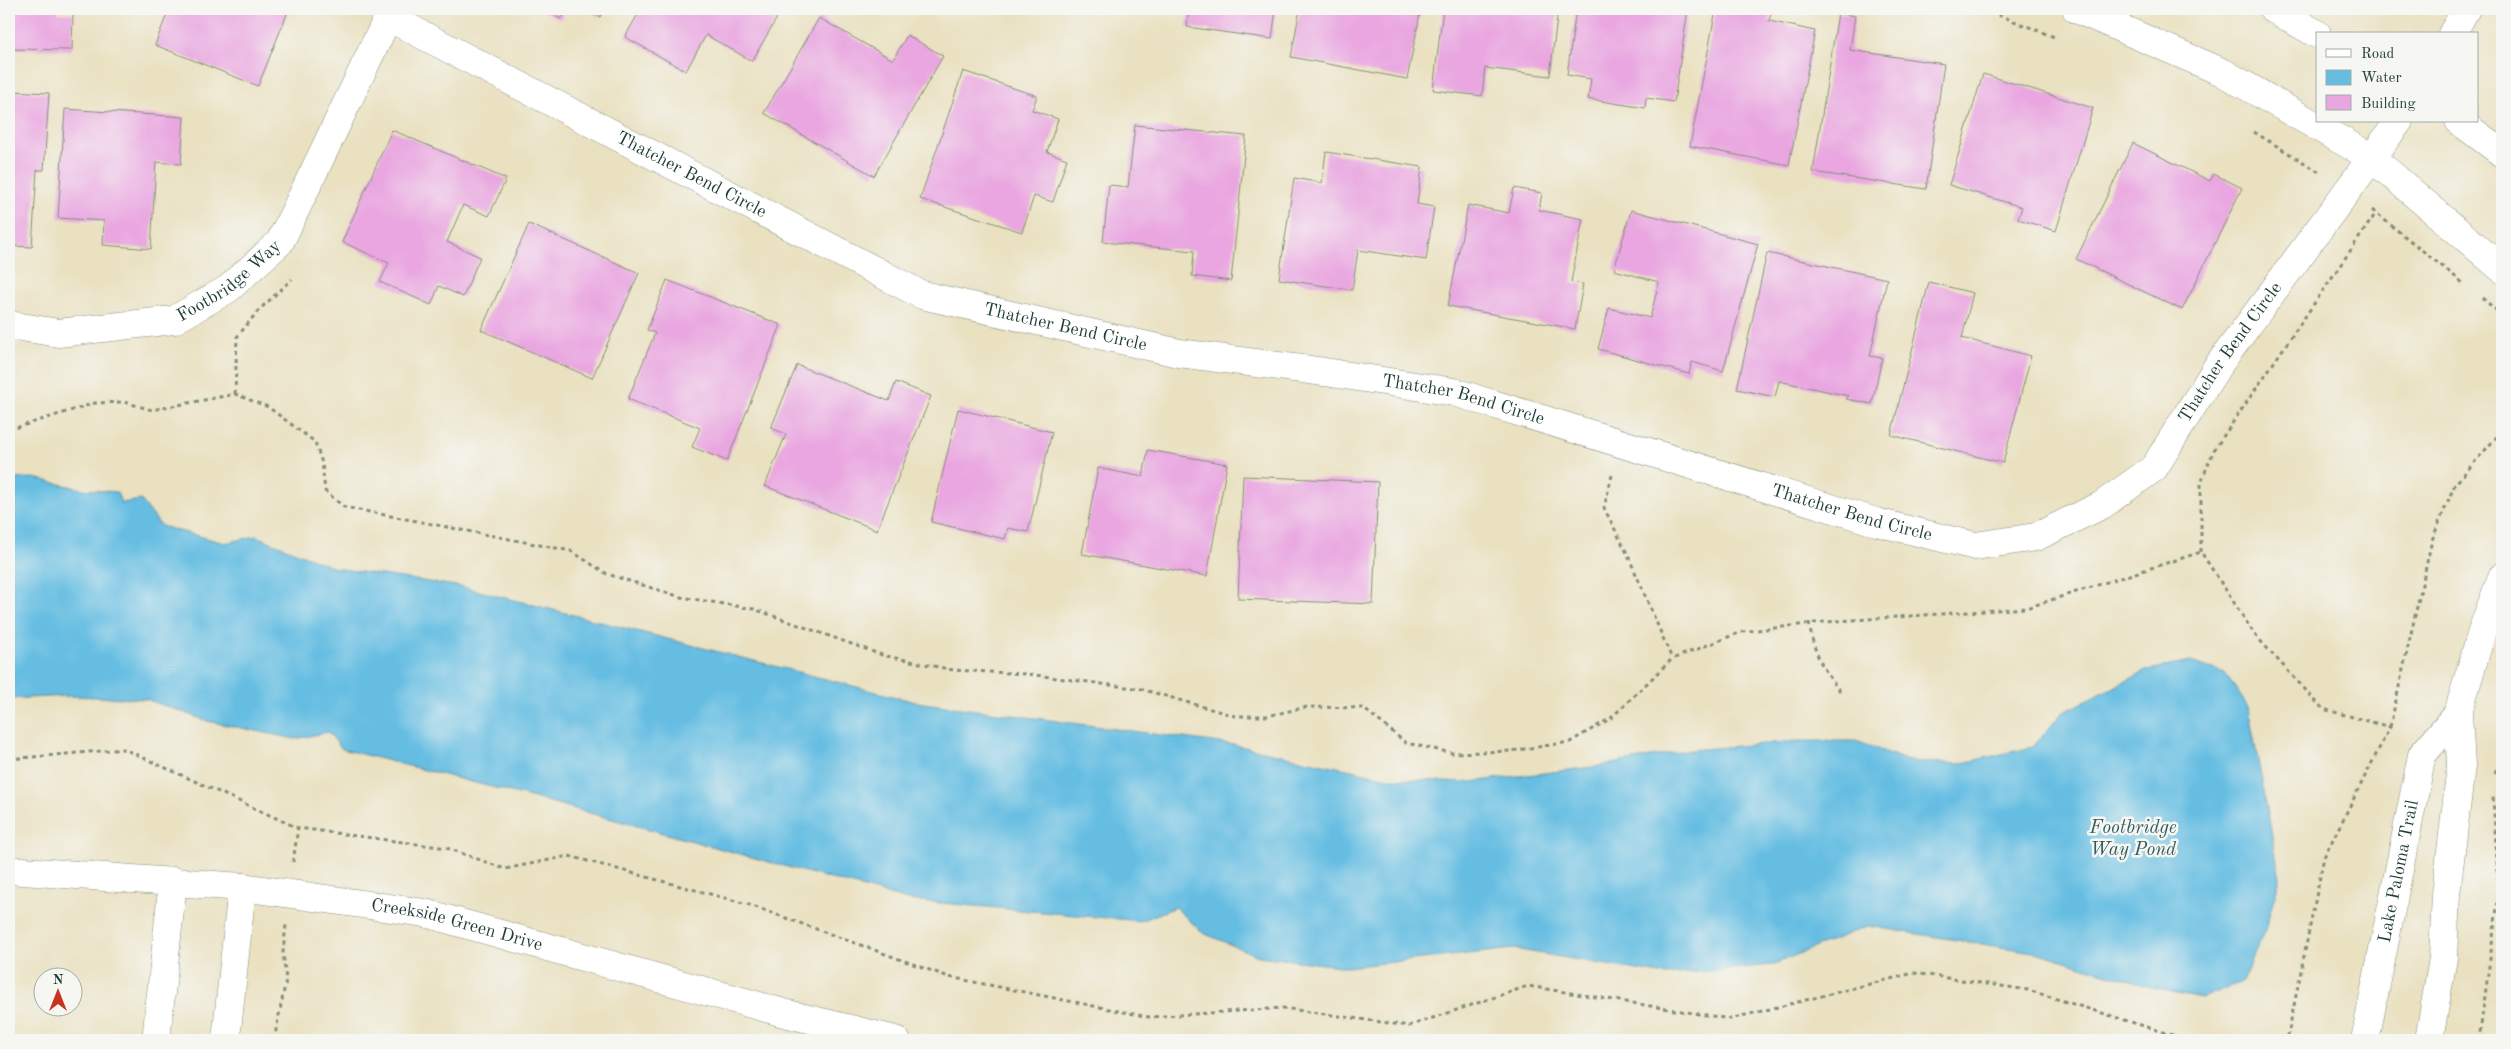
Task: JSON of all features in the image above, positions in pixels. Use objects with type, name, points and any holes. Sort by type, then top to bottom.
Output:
[{"type":"street","points":[[2076,9],[2222,72],[2372,158],[2502,269]]},
{"type":"street","points":[[2273,9],[2316,33]]},
{"type":"street","points":[[2453,32],[2466,9]]},
{"type":"street","name":"Thatcher Bend Circle","points":[[390,13],[922,295],[1179,353],[1325,372],[1454,392],[1876,522],[1975,546],[2036,537],[2102,505],[2154,468],[2217,367],[2398,123]]},
{"type":"street","name":"Footbridge Way","points":[[9,325],[58,333],[174,320],[228,289],[280,242],[390,13]]},
{"type":"street","points":[[2460,122],[2502,153]]},
{"type":"street","name":"Lake Paloma Trail","points":[[2430,1040],[2443,958],[2446,894],[2461,766],[2458,713],[2483,628],[2502,577]]},
{"type":"street","name":"Lake Paloma Trail","points":[[2365,1040],[2422,755],[2458,713]]},
{"type":"street","name":"Creekside Green Drive","points":[[9,870],[242,887],[425,913],[784,1013],[896,1040]]},
{"type":"street","points":[[156,1040],[173,881]]},
{"type":"street","points":[[226,1040],[242,887]]},
{"type":"path","points":[[1983,9],[2063,40]]},
{"type":"path","points":[[2249,129],[2348,191],[2469,288]]},
{"type":"path","points":[[2376,213],[2214,450],[2201,482],[2201,552],[2255,635],[2323,709],[2390,728]]},
{"type":"path","points":[[2477,294],[2502,315]]},
{"type":"path","points":[[9,430],[95,403],[124,402],[152,410],[235,394],[268,407],[315,442],[322,463],[325,491],[344,507],[571,551],[607,574],[680,597],[754,609],[882,656],[953,670],[1027,674],[1141,689],[1235,716],[1267,716],[1307,706],[1363,708],[1406,744],[1452,753],[1511,751],[1570,742],[1611,718],[1672,659],[1740,632],[1808,623],[2026,608],[2201,552]]},
{"type":"path","points":[[2287,1040],[2324,857],[2390,728],[2432,540],[2455,484],[2502,432]]},
{"type":"path","points":[[1619,442],[1604,508],[1627,553],[1672,659]]},
{"type":"path","points":[[1808,623],[1814,650],[1824,672],[1840,690]]},
{"type":"path","points":[[9,760],[124,749],[298,828],[447,848],[505,869],[569,856],[747,904],[949,977],[1149,1018],[1282,1008],[1409,1026],[1528,986],[1730,1019],[1914,973],[2028,990],[2189,1040]]},
{"type":"path","points":[[2492,782],[2502,755]]},
{"type":"path","points":[[2480,1040],[2499,893],[2493,791]]},
{"type":"path","points":[[274,1040],[286,980],[284,952],[288,894],[298,828]]},
{"type":"water","name":"Footbridge Way Pond","points":[[34,478],[82,489],[117,492],[121,503],[141,500],[161,526],[225,543],[256,536],[335,568],[463,587],[916,702],[1235,745],[1393,779],[1470,782],[1593,767],[1691,750],[1798,741],[1856,741],[1909,761],[1958,764],[2033,747],[2062,713],[2148,670],[2191,662],[2225,673],[2248,707],[2280,878],[2265,930],[2242,982],[2202,998],[2157,989],[2039,953],[1867,926],[1772,965],[1666,975],[1514,949],[1347,967],[1258,956],[1203,933],[1175,907],[1141,921],[908,900],[546,801],[342,749],[328,732],[295,739],[207,721],[146,699],[70,696],[9,699],[9,479]]},
{"type":"building","points":[[9,9],[58,9],[58,13],[73,13],[72,50],[9,49]]},
{"type":"building","points":[[169,9],[289,9],[258,86],[155,45]]},
{"type":"building","points":[[539,9],[566,9],[561,19]]},
{"type":"building","points":[[583,9],[604,9],[600,17]]},
{"type":"building","points":[[641,9],[782,9],[752,61],[706,35],[686,71],[625,37]]},
{"type":"building","points":[[1189,9],[1276,9],[1272,39],[1187,27]]},
{"type":"building","points":[[1300,9],[1421,9],[1407,79],[1291,57]]},
{"type":"building","points":[[1443,9],[1558,9],[1550,76],[1485,68],[1482,96],[1433,90]]},
{"type":"building","points":[[1576,9],[1688,9],[1674,102],[1646,98],[1645,108],[1588,99],[1591,79],[1567,75]]},
{"type":"building","points":[[1716,9],[1772,9],[1769,21],[1815,31],[1789,165],[1690,146]]},
{"type":"building","points":[[1838,13],[1855,16],[1850,50],[1944,64],[1926,189],[1813,172]]},
{"type":"building","points":[[819,18],[893,60],[907,35],[943,56],[874,176],[764,113]]},
{"type":"building","points":[[963,71],[1037,96],[1032,110],[1058,119],[1047,152],[1067,159],[1053,202],[1034,196],[1022,232],[920,199]]},
{"type":"building","points":[[1983,74],[2093,108],[2056,231],[2018,219],[2022,207],[1949,185]]},
{"type":"building","points":[[12,91],[49,93],[44,170],[37,170],[32,247],[9,246],[9,101],[12,101]]},
{"type":"building","points":[[65,109],[184,117],[181,164],[156,162],[151,249],[103,245],[104,221],[58,218]]},
{"type":"building","points":[[1135,125],[1246,136],[1231,281],[1192,276],[1194,251],[1103,242],[1109,185],[1128,187]]},
{"type":"building","points":[[392,130],[506,179],[489,216],[463,205],[447,242],[480,257],[463,297],[439,286],[431,305],[380,282],[389,263],[342,242]]},
{"type":"building","points":[[2133,143],[2210,181],[2214,174],[2242,188],[2182,310],[2076,259]]},
{"type":"building","points":[[1326,152],[1422,167],[1417,204],[1434,207],[1426,260],[1358,250],[1352,290],[1279,279],[1294,178],[1322,183]]},
{"type":"building","points":[[1514,188],[1542,193],[1539,210],[1583,219],[1571,282],[1583,284],[1575,329],[1448,306],[1468,205],[1509,213]]},
{"type":"building","points":[[1631,210],[1758,244],[1723,371],[1692,362],[1689,374],[1598,349],[1609,308],[1650,318],[1659,282],[1614,270]]},
{"type":"building","points":[[529,224],[639,273],[592,378],[481,330]]},
{"type":"building","points":[[1767,253],[1887,279],[1870,356],[1882,358],[1872,404],[1846,399],[1849,396],[1779,381],[1775,397],[1737,389]]},
{"type":"building","points":[[667,280],[781,325],[727,461],[692,447],[700,428],[628,399],[655,333],[647,330]]},
{"type":"building","points":[[1929,282],[1973,293],[1962,338],[2031,356],[2003,463],[1891,435]]},
{"type":"building","points":[[797,365],[889,401],[896,382],[931,396],[877,530],[765,486],[786,434],[771,428]]},
{"type":"building","points":[[958,409],[1052,432],[1028,532],[1008,528],[1005,539],[931,522]]},
{"type":"building","points":[[1148,450],[1227,464],[1207,576],[1082,554],[1098,468],[1143,477]]},
{"type":"building","points":[[1243,476],[1378,482],[1373,604],[1238,599]]}]
